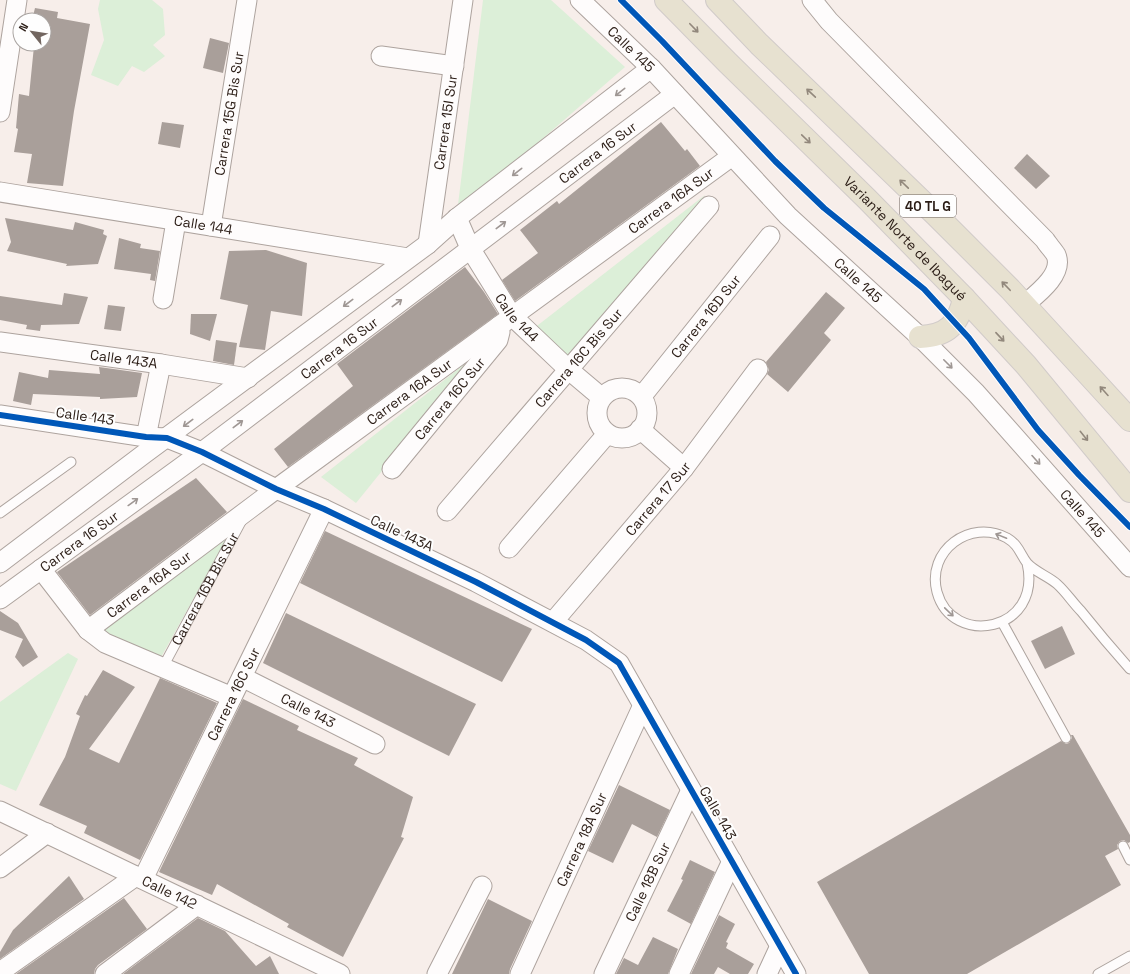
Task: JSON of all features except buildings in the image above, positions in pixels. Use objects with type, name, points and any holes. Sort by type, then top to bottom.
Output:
[{"type":"highway","name":"Variante Norte de Ibagué","points":[[666,0],[867,199],[964,298],[1026,365],[1130,491]]},
{"type":"highway","name":"40 TL G","points":[[717,0],[759,44],[925,204],[1024,304],[1130,420]]},
{"type":"highway","points":[[920,337],[930,337],[948,329],[955,322],[962,311],[964,298]]},
{"type":"street","points":[[0,112],[6,32],[18,0]]},
{"type":"street","name":"Carrera 15G Bis Sur","points":[[211,226],[247,0]]},
{"type":"street","name":"Carrera 15I Sur","points":[[428,244],[463,0]]},
{"type":"street","name":"Calle 145","points":[[580,0],[650,68],[788,216],[920,337],[976,393],[1130,567]]},
{"type":"street","points":[[820,3],[828,21],[1045,240],[1056,256],[1058,267],[1051,280],[1024,304]]},
{"type":"street","points":[[381,56],[454,66]]},
{"type":"street","name":"Carrera 16 Sur","points":[[0,563],[144,454],[428,244],[457,218],[650,68]]},
{"type":"street","name":"Carrera 16 Sur","points":[[0,599],[202,452],[675,94]]},
{"type":"street","name":"Carrera 16A Sur","points":[[88,630],[247,510],[732,156]]},
{"type":"street","name":"Calle 144","points":[[0,192],[408,258]]},
{"type":"street","name":"Carrera 16C Bis Sur","points":[[448,511],[709,206]]},
{"type":"street","name":"Calle 144","points":[[457,218],[505,321],[569,370],[601,397]]},
{"type":"street","points":[[163,299],[176,221]]},
{"type":"street","name":"Carrera 16D Sur","points":[[642,396],[770,236]]},
{"type":"street","name":"Carrera 16C Sur","points":[[392,469],[498,340],[505,321]]},
{"type":"street","name":"Calle 143A","points":[[0,342],[161,364],[248,378]]},
{"type":"street","points":[[146,437],[161,364]]},
{"type":"street","name":"Carrera 17 Sur","points":[[552,622],[684,468],[758,370]]},
{"type":"street","points":[[615,388],[630,388],[642,396],[648,409],[645,424],[635,435],[621,438],[607,434],[598,423],[596,408],[601,397],[615,388]]},
{"type":"street","name":"Calle 143","points":[[0,415],[146,437],[167,438]]},
{"type":"street","points":[[640,429],[684,468]]},
{"type":"street","points":[[509,548],[607,434]]},
{"type":"street","name":"Calle 143A","points":[[167,438],[202,452],[276,489],[324,509],[476,582],[586,640],[620,663]]},
{"type":"street","name":"Carrera 16C Sur","points":[[0,972],[140,878],[242,677],[324,509]]},
{"type":"street","points":[[40,569],[88,630],[105,643],[232,697]]},
{"type":"street","name":"Calle 143","points":[[620,663],[796,974]]},
{"type":"street","name":"Calle 143","points":[[242,677],[375,744]]},
{"type":"street","name":"Carrera 18A Sur","points":[[520,974],[643,705]]},
{"type":"street","name":"Calle 18B Sur","points":[[604,974],[691,790]]},
{"type":"street","name":"Calle 142","points":[[0,810],[340,974]]},
{"type":"street","points":[[0,868],[47,833]]},
{"type":"street","points":[[679,974],[732,861]]},
{"type":"street","points":[[437,974],[482,886]]},
{"type":"street","points":[[105,974],[197,905]]},
{"type":"street","points":[[766,974],[780,946]]},
{"type":"lane","points":[[0,513],[71,462]]},
{"type":"lane","name":"Carrera 16B Bis Sur","points":[[163,667],[247,510]]},
{"type":"lane","points":[[977,532],[993,532],[1008,538],[1020,549],[1028,563],[1030,586],[1026,597],[1020,608],[1012,616],[1002,622],[987,626],[970,625],[956,618],[944,607],[937,592],[936,576],[939,560],[948,547],[961,537],[977,532]]},
{"type":"lane","points":[[1028,563],[1057,584],[1130,669]]},
{"type":"lane","points":[[1002,622],[1066,738]]},
{"type":"lane","points":[[1122,846],[1130,860]]},
{"type":"lane","points":[[1098,974],[1130,956]]},
{"type":"green space","points":[[100,0],[152,0],[163,9],[165,35],[153,45],[165,56],[144,72],[132,66],[118,86],[91,75],[104,40],[98,9]]},
{"type":"green space","points":[[483,0],[551,0],[625,67],[457,213]]},
{"type":"green space","points":[[705,195],[569,368],[533,329]]},
{"type":"green space","points":[[476,355],[356,503],[321,477]]},
{"type":"green space","points":[[230,533],[160,659],[100,630]]},
{"type":"green space","points":[[68,653],[78,659],[16,791],[0,784],[0,702]]},
{"type":"cycle path","points":[[621,0],[662,41],[775,161],[824,208],[924,289],[969,338],[1038,430],[1079,475],[1130,527]]},
{"type":"cycle path","points":[[0,415],[146,437],[167,438],[202,452],[276,489],[324,509],[476,582],[586,640],[619,663],[796,974]]}]
